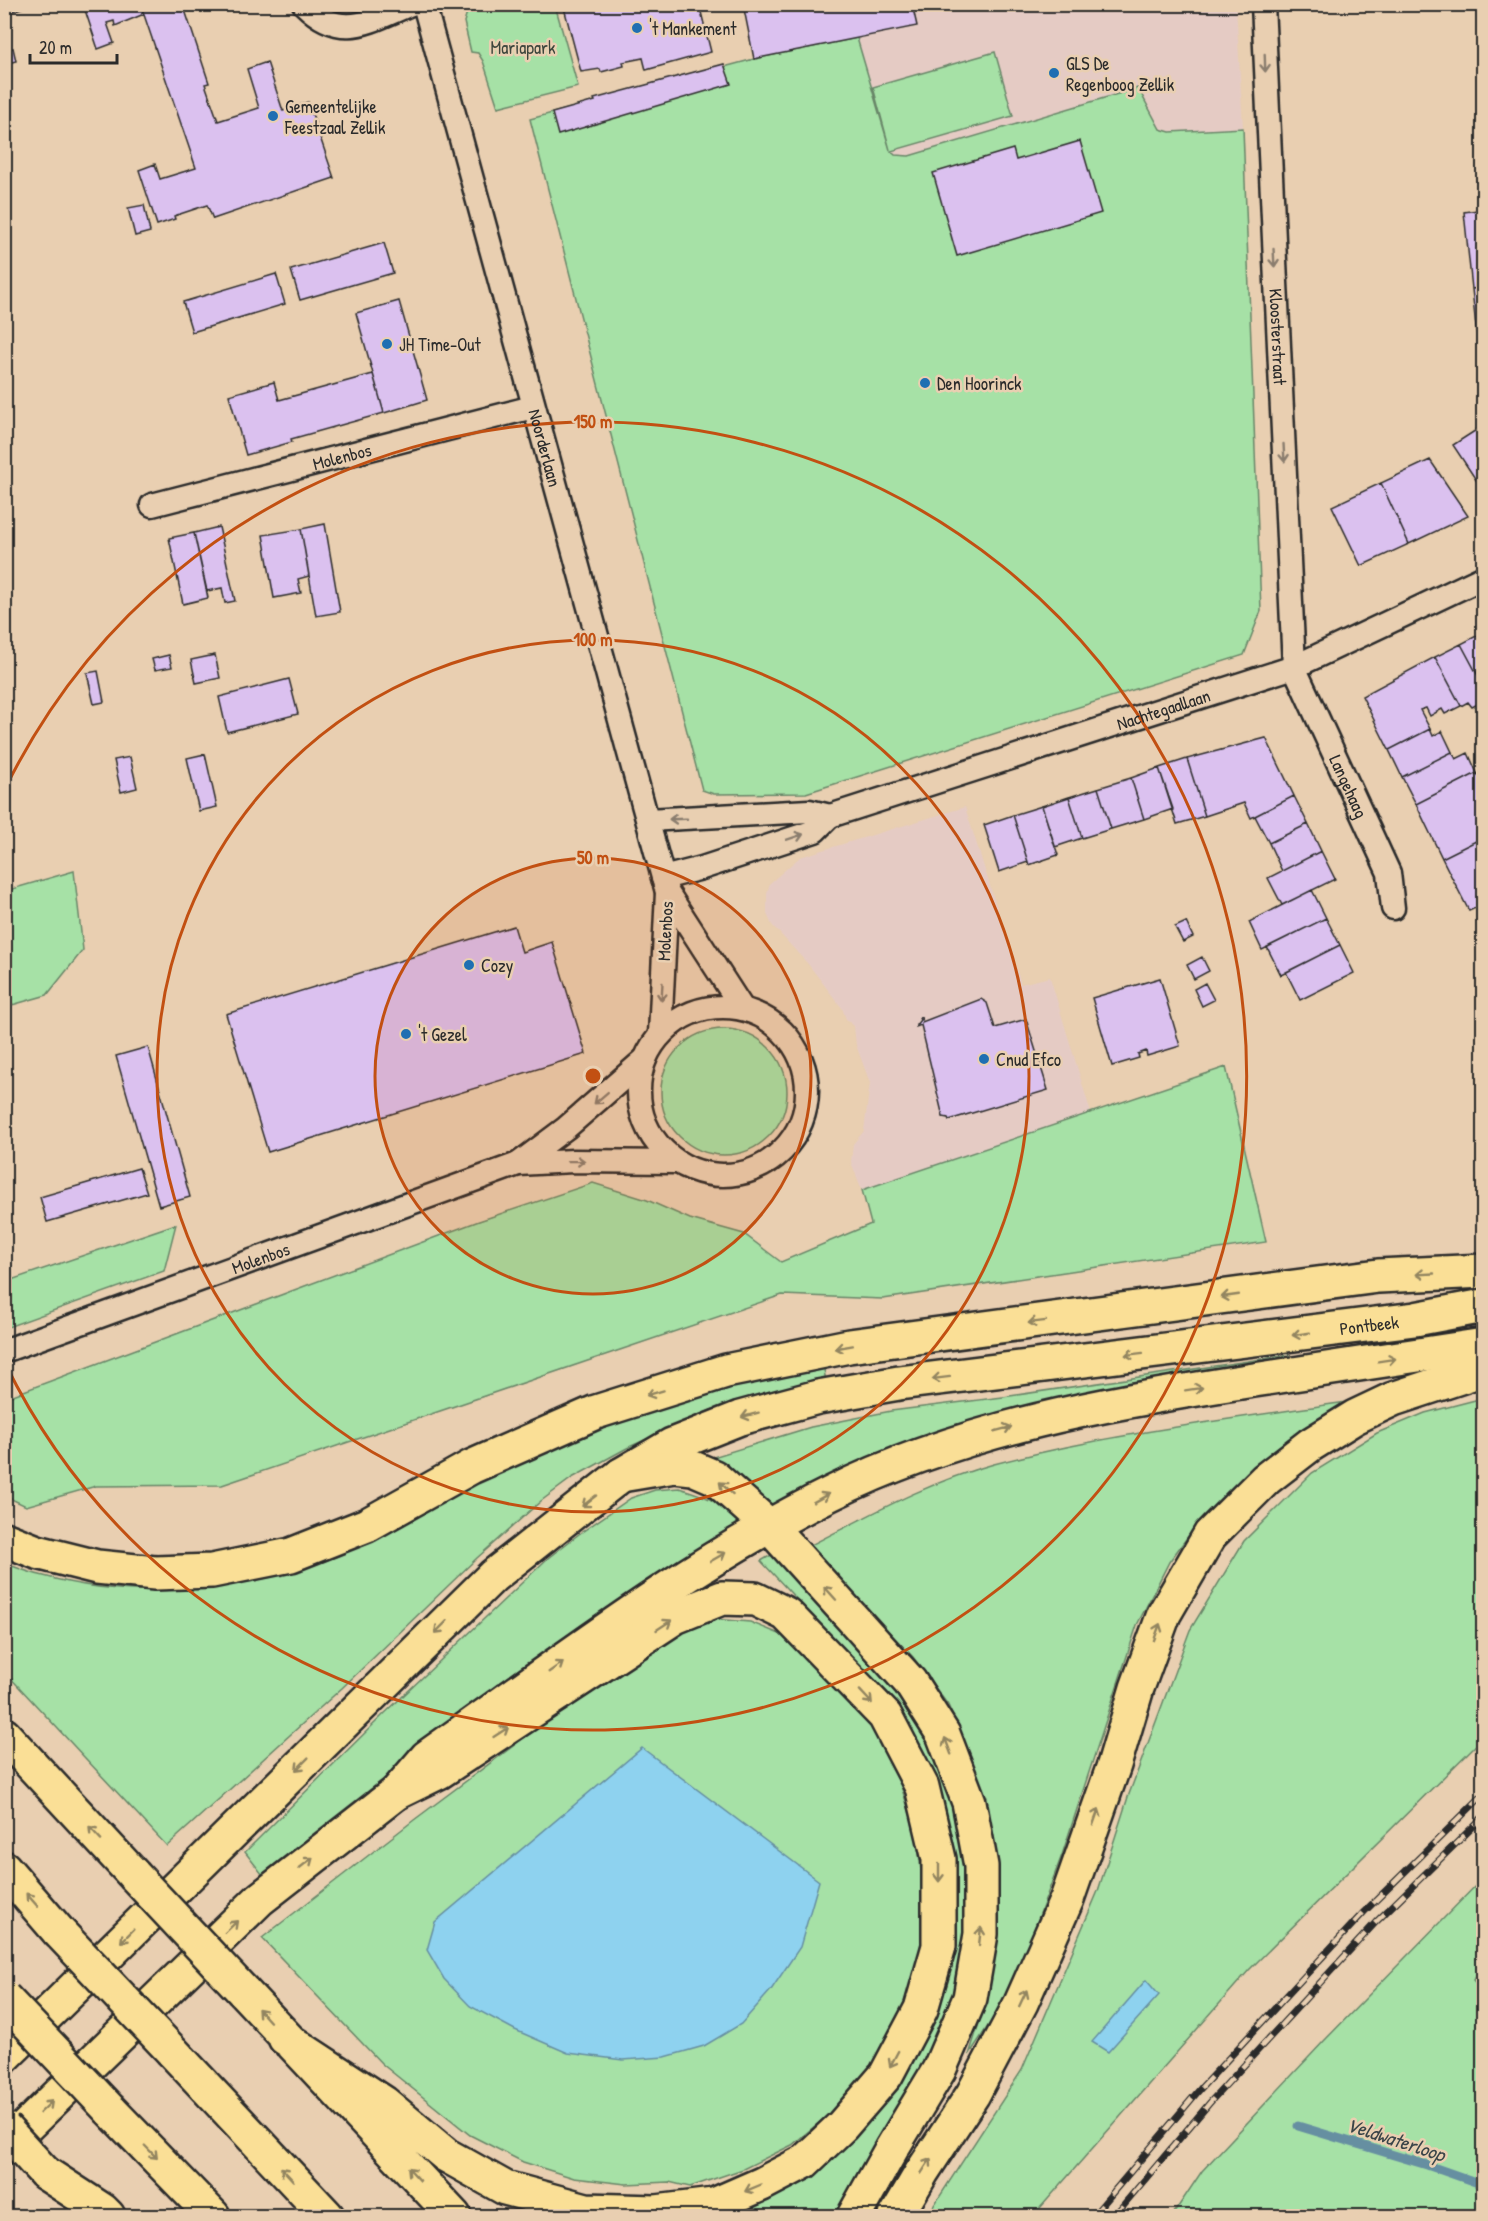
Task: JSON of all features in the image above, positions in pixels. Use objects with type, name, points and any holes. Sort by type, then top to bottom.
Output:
[{"type":"highway","points":[[4,1539],[37,1552],[97,1567],[155,1573],[212,1571],[291,1555],[367,1525],[471,1467],[596,1412],[726,1371],[849,1346],[1378,1276],[1484,1271]]},
{"type":"highway","name":"Pontbeek","points":[[4,2057],[493,1576],[621,1475],[672,1445],[740,1418],[818,1397],[899,1383],[1415,1319],[1484,1306]]},
{"type":"highway","points":[[4,2148],[260,1899],[396,1793],[427,1757],[696,1570],[831,1493],[905,1461],[980,1435],[1049,1418],[1185,1390],[1484,1345]]},
{"type":"highway","points":[[896,2217],[922,2172],[973,2094],[1021,2002],[1067,1899],[1164,1614],[1210,1535],[1266,1479],[1310,1445],[1355,1417],[1393,1400],[1484,1369]]},
{"type":"highway","points":[[621,1475],[675,1466],[693,1468],[714,1477],[770,1527],[910,1682],[943,1734],[969,1802],[981,1866],[981,1934],[970,1998],[939,2070],[854,2217]]},
{"type":"highway","points":[[285,2038],[384,2103],[446,2155],[505,2188],[586,2210],[656,2212],[714,2205],[804,2162],[842,2126],[886,2075],[921,2009],[939,1946],[939,1859],[922,1787],[885,1716],[786,1614],[755,1599],[722,1598],[675,1617],[439,1772],[396,1793]]},
{"type":"highway","points":[[4,1735],[454,2217]]},
{"type":"highway","points":[[4,1868],[59,1932],[327,2217]]},
{"type":"highway","points":[[4,1998],[213,2217]]},
{"type":"highway","points":[[4,2128],[45,2173],[72,2217]]},
{"type":"highway","points":[[45,2173],[108,2217]]},
{"type":"street","points":[[304,4],[314,14],[339,27],[358,26],[411,4]]},
{"type":"street","name":"Noorderlaan","points":[[424,4],[665,885]]},
{"type":"street","name":"Kloosterstraat","points":[[1263,4],[1294,668]]},
{"type":"street","name":"Molenbos","points":[[152,505],[533,407]]},
{"type":"street","name":"Nachtegaallaan","points":[[665,885],[702,868],[815,831],[830,816],[1294,668],[1484,577]]},
{"type":"street","name":"Langehaag","points":[[1294,668],[1389,873],[1393,908]]},
{"type":"street","name":"Nachtegaallaan","points":[[648,820],[809,811],[830,816]]},
{"type":"street","name":"Molenbos","points":[[665,885],[742,1008]]},
{"type":"street","name":"Molenbos","points":[[660,1034],[665,885]]},
{"type":"street","name":"Molenbos","points":[[518,1164],[566,1128],[645,1059],[660,1034],[684,1016],[712,1007],[742,1008],[769,1019],[791,1039],[805,1067],[806,1110],[795,1137],[775,1159],[749,1172],[733,1176],[703,1174],[676,1162],[659,1147],[644,1121],[639,1088],[645,1059]]},
{"type":"street","name":"Molenbos","points":[[4,1351],[518,1164],[573,1161],[676,1162]]},
{"type":"shaded area","name":"GLS De Regenboog Zellik","points":[[743,5],[1236,5],[1243,128],[1170,132],[1160,129],[1154,120],[909,156],[895,155],[888,149],[857,38],[754,59]]},
{"type":"shaded area","points":[[965,807],[1021,984],[1050,977],[1091,1113],[862,1190],[851,1162],[853,1144],[864,1131],[870,1083],[856,1045],[854,1026],[846,1019],[842,1008],[808,964],[772,925],[767,914],[767,893],[770,883],[800,857]]},
{"type":"green space","name":"Mariapark","points":[[484,5],[555,5],[578,87],[498,107],[483,61],[478,53],[471,52],[464,22],[467,12]]},
{"type":"green space","name":"Den Hoorinck","points":[[857,38],[890,150],[873,87],[995,52],[1013,116],[891,151],[895,155],[909,156],[1138,88],[1160,129],[1170,132],[1243,128],[1261,611],[1244,655],[806,793],[714,794],[702,790],[530,119],[754,59]]},
{"type":"green space","points":[[74,871],[83,950],[47,995],[5,1007],[5,891]]},
{"type":"green space","points":[[724,1029],[748,1033],[769,1047],[783,1068],[787,1092],[783,1116],[769,1137],[748,1151],[724,1155],[700,1151],[679,1137],[665,1116],[661,1092],[665,1068],[679,1047],[700,1033]]},
{"type":"green space","points":[[1226,1067],[1266,1242],[883,1299],[782,1295],[222,1485],[96,1486],[26,1506],[5,1496],[5,1398],[479,1221],[593,1183],[647,1200],[690,1219],[744,1234],[781,1262],[871,1224],[862,1190]]},
{"type":"green space","points":[[176,1224],[164,1271],[5,1328],[5,1282]]},
{"type":"green space","points":[[1289,1355],[1291,1361],[772,1509],[713,1457],[811,1427],[891,1411]]},
{"type":"green space","points":[[824,1369],[826,1383],[711,1410],[627,1448],[572,1478],[541,1501],[477,1558],[342,1688],[167,1846],[5,1672],[5,1563],[44,1576],[116,1589],[194,1589],[270,1577],[340,1555],[506,1466],[570,1438],[716,1390]]},
{"type":"green space","points":[[1483,1398],[1483,1738],[1249,1970],[1033,2216],[927,2216],[1022,2070],[1098,1891],[1128,1797],[1190,1630],[1244,1541],[1312,1473],[1377,1433],[1425,1413]]},
{"type":"green space","points":[[1353,1401],[1321,1421],[1234,1485],[1203,1516],[1169,1562],[1137,1625],[1062,1855],[1011,1991],[969,2055],[985,2004],[995,1945],[998,1886],[991,1829],[973,1763],[948,1705],[913,1657],[807,1547],[922,1490],[994,1464],[1127,1435]]},
{"type":"green space","points":[[679,1488],[715,1502],[745,1526],[440,1735],[262,1874],[245,1852],[383,1715],[548,1558],[631,1498],[655,1490]]},
{"type":"green space","points":[[773,1554],[916,1712],[952,1787],[972,1904],[948,2026],[841,2216],[695,2216],[876,2109],[954,1881],[867,1675],[761,1561]]},
{"type":"green space","points":[[713,1619],[750,1622],[782,1635],[821,1672],[870,1725],[896,1771],[917,1835],[924,1899],[920,1953],[902,2009],[870,2067],[834,2110],[792,2145],[743,2169],[690,2187],[669,2182],[626,2184],[574,2178],[523,2162],[470,2135],[382,2064],[262,1938],[414,1820],[592,1687],[677,1629]]},
{"type":"green space","points":[[1483,1878],[1483,1967],[1473,1980],[1484,1992],[1483,2216],[1172,2216],[1202,2171],[1324,2041]]},
{"type":"water","points":[[642,1748],[819,1881],[800,1947],[771,1990],[741,2024],[704,2046],[665,2057],[623,2060],[568,2053],[515,2030],[470,2006],[444,1979],[427,1950],[435,1922]]},
{"type":"water","points":[[1146,1980],[1159,1995],[1108,2052],[1092,2042]]},
{"type":"building","points":[[4,4],[30,4],[30,5],[4,14]]},
{"type":"building","points":[[83,4],[147,4],[141,6],[144,14],[115,26],[114,21],[107,23],[114,43],[98,49]]},
{"type":"building","name":"Gemeentelijke Feestzaal Zellik","points":[[183,4],[209,83],[205,84],[218,121],[259,108],[247,69],[267,62],[283,111],[308,102],[334,178],[213,219],[207,205],[174,216],[175,219],[157,225],[139,170],[155,164],[160,179],[196,168],[141,6]]},
{"type":"building","name":"'t Mankement","points":[[563,4],[699,4],[711,52],[646,70],[643,58],[623,62],[624,66],[601,72],[600,69],[581,72]]},
{"type":"building","points":[[743,4],[912,4],[917,26],[754,59]]},
{"type":"building","points":[[13,48],[16,61],[4,64],[4,50]]},
{"type":"building","points":[[724,64],[731,84],[558,135],[552,113],[595,101],[594,99]]},
{"type":"building","points":[[4,84],[12,112],[8,113],[4,103]]},
{"type":"building","points":[[1080,141],[1101,213],[957,256],[933,173],[1013,149],[1016,160]]},
{"type":"building","points":[[144,205],[150,232],[135,236],[128,208]]},
{"type":"building","points":[[1484,209],[1484,287],[1472,289],[1464,212]]},
{"type":"building","points":[[384,243],[393,273],[300,300],[291,270]]},
{"type":"building","points":[[276,274],[285,304],[192,332],[183,302]]},
{"type":"building","points":[[1484,287],[1484,366],[1480,366],[1472,289]]},
{"type":"building","name":"JH Time-Out","points":[[399,301],[427,400],[384,413],[356,313]]},
{"type":"building","points":[[373,374],[384,413],[291,439],[292,442],[246,455],[229,395],[274,382],[279,400]]},
{"type":"building","points":[[1484,425],[1484,492],[1453,445]]},
{"type":"building","points":[[1430,460],[1468,516],[1409,544],[1381,483]]},
{"type":"building","points":[[1381,483],[1409,544],[1361,566],[1332,506]]},
{"type":"building","points":[[325,524],[340,612],[316,616],[301,529]]},
{"type":"building","points":[[219,527],[235,601],[225,603],[222,588],[207,591],[194,533]]},
{"type":"building","points":[[301,529],[309,576],[298,579],[301,593],[274,598],[263,535]]},
{"type":"building","points":[[194,533],[208,598],[183,604],[169,538]]},
{"type":"building","points":[[1484,632],[1484,687],[1461,644]]},
{"type":"building","points":[[1461,644],[1484,687],[1484,701],[1472,707],[1468,702],[1461,706],[1435,657]]},
{"type":"building","points":[[169,655],[172,667],[155,670],[152,659]]},
{"type":"building","points":[[215,655],[220,678],[196,683],[191,660]]},
{"type":"building","points":[[1435,657],[1461,706],[1445,714],[1442,709],[1430,716],[1426,708],[1420,710],[1430,729],[1389,750],[1362,696]]},
{"type":"building","points":[[98,671],[104,702],[94,704],[87,673]]},
{"type":"building","points":[[289,679],[298,714],[227,732],[219,697]]},
{"type":"building","points":[[1430,729],[1433,736],[1442,731],[1452,752],[1402,777],[1389,750]]},
{"type":"building","points":[[1266,738],[1294,796],[1251,818],[1244,803],[1205,816],[1187,759]]},
{"type":"building","points":[[1452,752],[1456,759],[1468,753],[1477,773],[1416,804],[1402,777]]},
{"type":"building","points":[[205,754],[217,807],[199,811],[187,758]]},
{"type":"building","points":[[130,757],[137,788],[121,792],[114,760]]},
{"type":"building","points":[[1187,759],[1205,816],[1177,824],[1159,768]]},
{"type":"building","points":[[1159,768],[1173,809],[1144,819],[1131,778]]},
{"type":"building","points":[[1477,773],[1484,785],[1484,837],[1442,858],[1416,804]]},
{"type":"building","points":[[1131,778],[1144,819],[1111,829],[1098,788]]},
{"type":"building","points":[[1098,788],[1111,829],[1082,838],[1069,797]]},
{"type":"building","points":[[1294,796],[1308,824],[1269,843],[1255,816]]},
{"type":"building","points":[[1069,797],[1082,838],[1055,847],[1042,806]]},
{"type":"building","points":[[1042,806],[1058,855],[1029,865],[1013,815]]},
{"type":"building","points":[[1013,815],[1028,862],[999,872],[984,825]]},
{"type":"building","points":[[1308,824],[1321,851],[1282,871],[1269,843]]},
{"type":"building","points":[[1484,837],[1484,904],[1469,911],[1442,858]]},
{"type":"building","points":[[1321,851],[1335,879],[1282,905],[1268,878]]},
{"type":"building","points":[[1312,890],[1326,918],[1262,950],[1249,922]]},
{"type":"building","points":[[1326,918],[1340,945],[1281,975],[1267,947]]},
{"type":"building","points":[[1186,922],[1193,937],[1183,942],[1175,927]]},
{"type":"building","name":"'t Gezel","points":[[514,926],[522,952],[552,942],[586,1054],[268,1152],[226,1014]]},
{"type":"building","points":[[1340,945],[1354,973],[1300,1000],[1286,972]]},
{"type":"building","points":[[1202,957],[1209,971],[1194,979],[1187,965]]},
{"type":"building","points":[[1160,978],[1180,1046],[1147,1056],[1146,1051],[1138,1054],[1139,1058],[1112,1066],[1092,998]]},
{"type":"building","points":[[1205,983],[1214,1000],[1202,1006],[1194,989]]},
{"type":"building","name":"Cnud Efco","points":[[981,999],[987,1003],[995,1028],[1026,1019],[1048,1090],[949,1120],[943,1117],[921,1025],[916,1027],[916,1025],[921,1017],[922,1022]]},
{"type":"building","points":[[148,1047],[190,1197],[159,1206],[116,1056]]},
{"type":"building","points":[[139,1168],[147,1193],[47,1222],[40,1197]]},
{"type":"waterway","name":"Veldwaterloop","points":[[1298,2126],[1427,2165],[1484,2185]]},
{"type":"railway","points":[[1093,2216],[1201,2088],[1364,1912],[1484,1794]]},
{"type":"railway","points":[[1114,2216],[1213,2099],[1376,1922],[1484,1816]]},
{"type":"place","name":"'t Mankement","points":[[637,28]]},
{"type":"place","name":"GLS De Regenboog Zellik","points":[[1054,73]]},
{"type":"place","name":"Gemeentelijke Feestzaal Zellik","points":[[273,116]]},
{"type":"place","name":"JH Time-Out","points":[[387,344]]},
{"type":"place","name":"Den Hoorinck","points":[[925,383]]},
{"type":"place","name":"Cozy","points":[[469,965]]},
{"type":"place","name":"'t Gezel","points":[[406,1034]]},
{"type":"place","name":"Cnud Efco","points":[[984,1059]]}]
